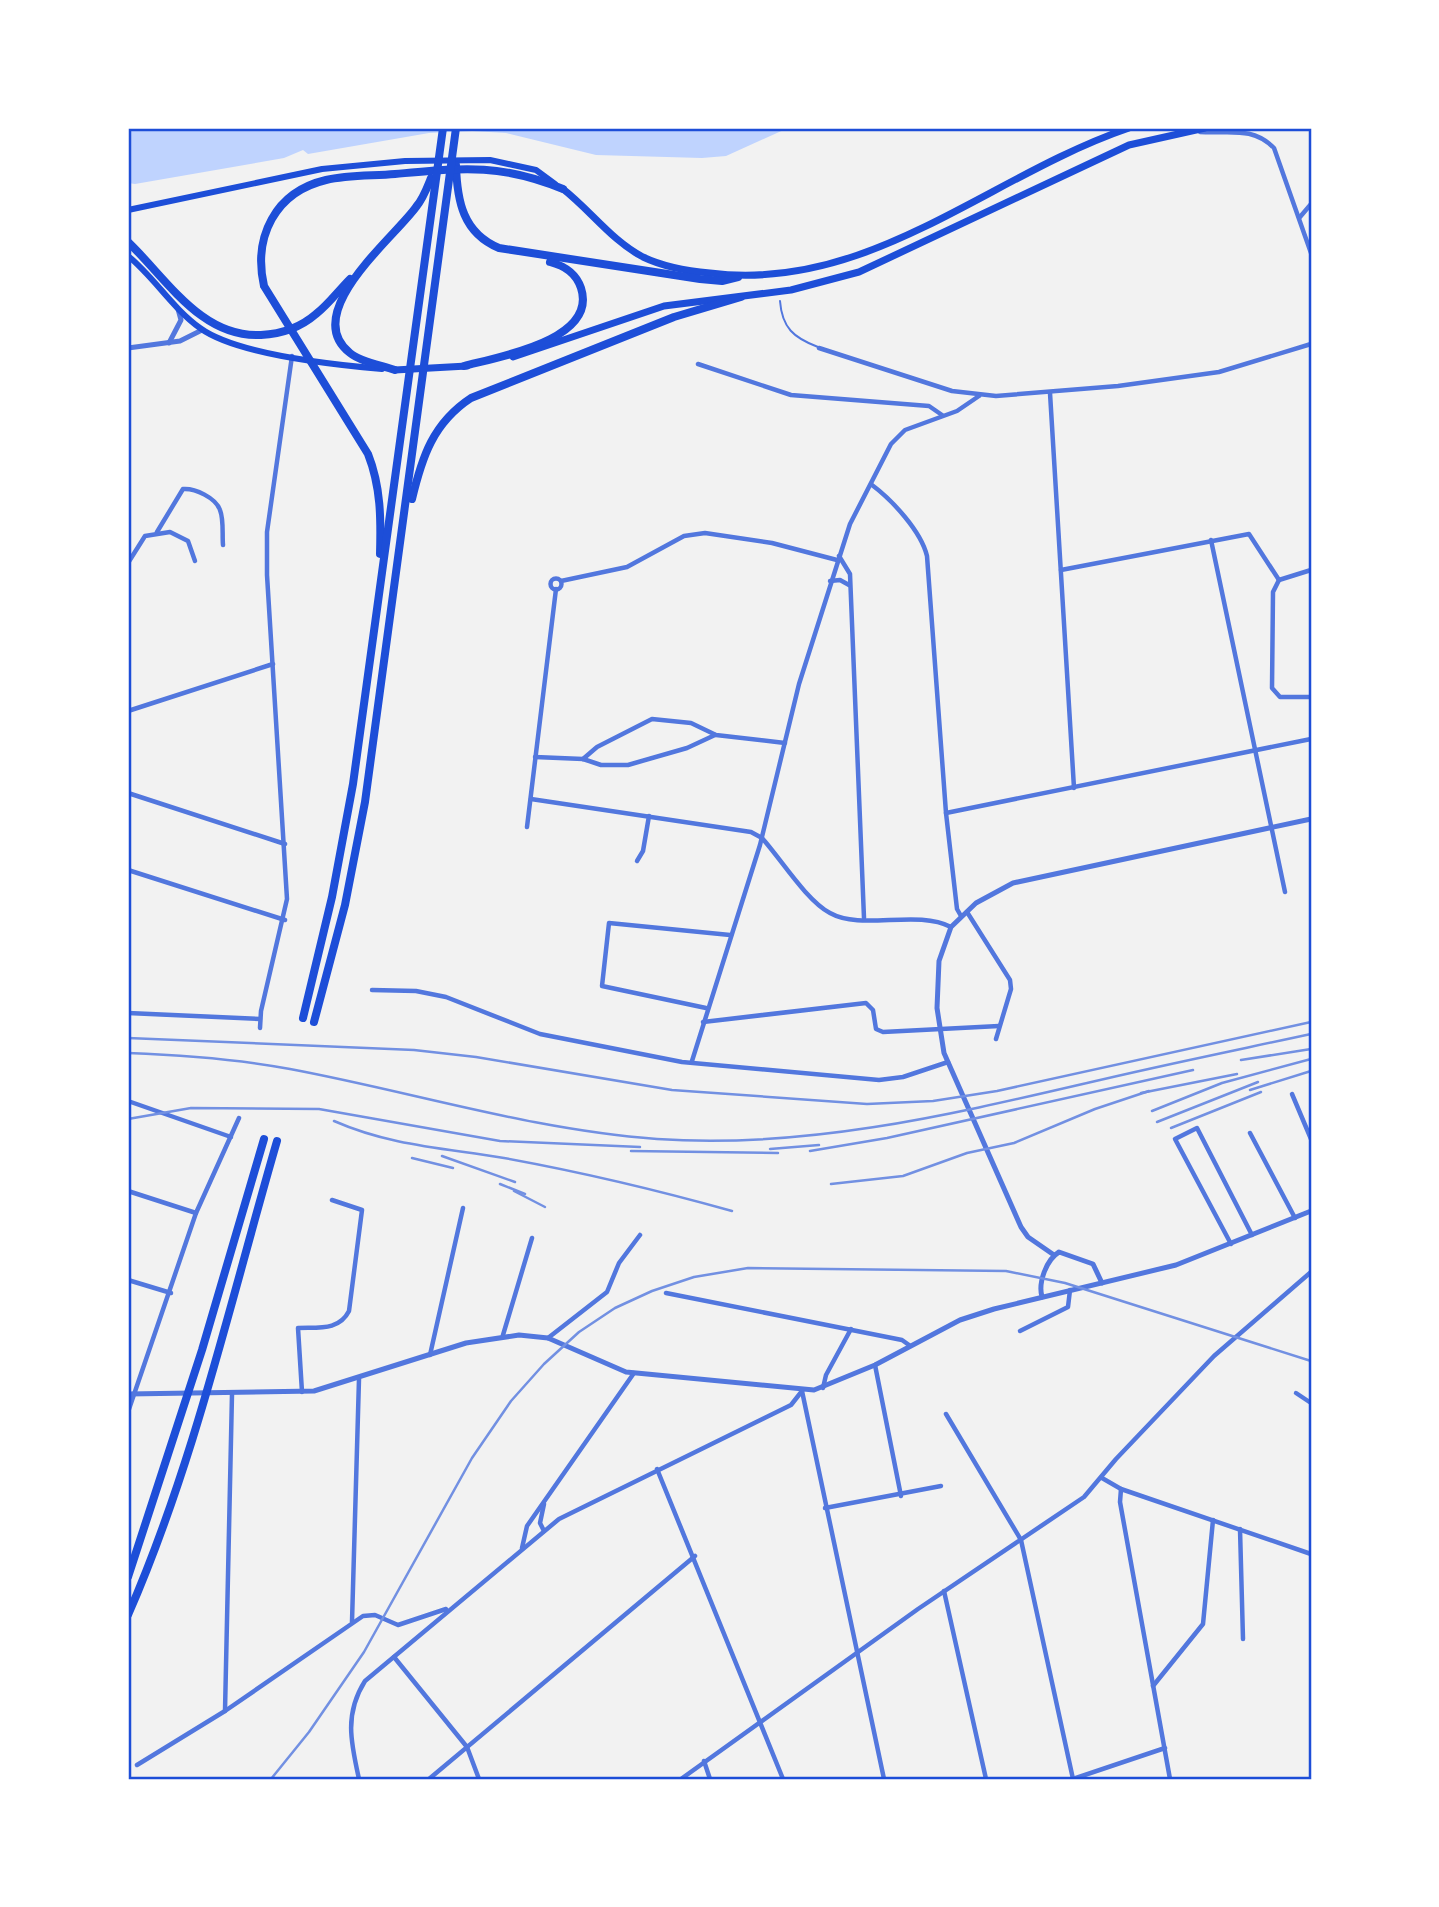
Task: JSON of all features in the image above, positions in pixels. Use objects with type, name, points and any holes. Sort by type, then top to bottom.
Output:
[{"type":"highway","points":[[303,1018],[345,834],[408,386],[429,190],[442,128]]},
{"type":"highway","points":[[314,1021],[357,852],[428,351],[456,129]]},
{"type":"highway","points":[[456,129],[457,194],[463,214],[479,237],[499,248],[700,279],[722,281],[738,277]]},
{"type":"highway","points":[[379,592],[381,516],[376,476],[368,454],[264,286],[258,263],[264,230],[279,205],[300,189],[326,180],[489,167],[532,176],[563,189]]},
{"type":"highway","points":[[128,242],[198,313],[213,324],[236,334],[275,334],[300,325],[317,314],[417,207],[429,190]]},
{"type":"highway","points":[[464,366],[556,336],[578,318],[583,299],[575,276],[559,264],[532,255]]},
{"type":"highway","points":[[361,267],[338,307],[339,339],[349,353],[395,370]]},
{"type":"highway","points":[[401,546],[424,453],[440,425],[465,402],[674,317],[741,298]]},
{"type":"highway","points":[[128,1577],[202,1350],[264,1139]]},
{"type":"highway","points":[[128,1615],[164,1524],[183,1465],[277,1141]]},
{"type":"highway","points":[[128,1564],[139,1546]]},
{"type":"main road","points":[[128,210],[322,169],[405,162],[490,160],[536,170],[563,189],[613,235],[642,256],[673,267],[738,277],[771,275],[792,273],[857,257],[895,242],[1046,165],[1129,128]]},
{"type":"main road","points":[[128,256],[178,309],[202,330],[233,344],[292,356],[395,370],[464,366],[531,352],[664,306],[791,290],[849,275],[891,259],[1129,145],[1205,128]]},
{"type":"street","points":[[1189,131],[1261,135],[1275,148],[1311,253]]},
{"type":"street","points":[[1300,218],[1311,204]]},
{"type":"street","points":[[169,343],[181,320],[178,309]]},
{"type":"street","points":[[128,348],[169,343],[202,330]]},
{"type":"street","points":[[819,348],[952,391],[979,396],[1050,393],[1219,372],[1311,344]]},
{"type":"street","points":[[260,1028],[285,920],[287,899],[267,575],[267,532],[292,356]]},
{"type":"street","points":[[698,364],[791,395],[929,406],[943,415]]},
{"type":"street","points":[[1050,393],[1074,788]]},
{"type":"street","points":[[692,1061],[706,1008],[762,838],[785,743],[830,582],[854,514],[872,485],[891,444],[905,430],[970,404],[979,396]]},
{"type":"street","points":[[872,485],[895,508],[922,544],[927,556],[946,813],[957,909],[964,913],[1010,980],[1011,989],[996,1039]]},
{"type":"street","points":[[157,532],[183,489],[192,488],[214,502],[220,510],[223,545]]},
{"type":"street","points":[[128,563],[145,536],[170,531],[188,541],[195,561]]},
{"type":"street","points":[[556,589],[552,587],[552,581],[627,567],[684,536],[705,533],[772,543],[838,558],[849,568],[864,918]]},
{"type":"street","points":[[1062,570],[1249,534],[1279,580]]},
{"type":"street","points":[[1211,540],[1284,892]]},
{"type":"street","points":[[1311,570],[1279,580],[1273,592],[1272,688],[1280,697],[1311,697]]},
{"type":"street","points":[[830,582],[840,580],[850,585]]},
{"type":"street","points":[[556,589],[561,587],[561,581]]},
{"type":"street","points":[[527,827],[556,589]]},
{"type":"street","points":[[128,710],[273,664]]},
{"type":"street","points":[[583,759],[597,747],[652,719],[691,723],[716,735],[785,743]]},
{"type":"street","points":[[535,757],[583,759],[601,765],[628,765],[687,748],[716,735]]},
{"type":"street","points":[[946,813],[1311,738]]},
{"type":"street","points":[[128,793],[285,844]]},
{"type":"street","points":[[531,799],[751,832],[762,838],[828,912],[847,918],[935,920],[951,928]]},
{"type":"street","points":[[638,861],[643,852],[649,816]]},
{"type":"street","points":[[1054,1255],[1028,1237],[1021,1227],[948,1062],[939,1027],[939,961],[951,928],[964,913],[1013,883],[1311,819]]},
{"type":"street","points":[[128,870],[285,920]]},
{"type":"street","points":[[706,1008],[602,986],[609,923],[730,935]]},
{"type":"street","points":[[372,990],[416,991],[446,997],[540,1034],[692,1061],[879,1080],[903,1077],[948,1062]]},
{"type":"street","points":[[703,1022],[866,1003],[873,1010],[875,1025],[880,1031],[999,1026]]},
{"type":"street","points":[[128,1013],[260,1019]]},
{"type":"street","points":[[1292,1094],[1311,1139]]},
{"type":"street","points":[[128,1101],[231,1137]]},
{"type":"street","points":[[128,1412],[131,1394],[171,1293],[196,1213],[239,1118]]},
{"type":"street","points":[[1231,1244],[1175,1139],[1197,1128],[1252,1236]]},
{"type":"street","points":[[1250,1133],[1296,1219]]},
{"type":"street","points":[[128,1191],[196,1213]]},
{"type":"street","points":[[302,1393],[298,1328],[337,1325],[343,1322],[349,1311],[362,1210],[332,1200]]},
{"type":"street","points":[[430,1355],[463,1208]]},
{"type":"street","points":[[131,1394],[302,1393],[359,1379],[430,1355],[503,1335],[548,1338],[618,1369],[634,1373],[802,1391],[823,1388],[875,1365],[960,1320],[1176,1265],[1311,1211]]},
{"type":"street","points":[[548,1338],[607,1292],[619,1263],[640,1235]]},
{"type":"street","points":[[503,1335],[532,1238]]},
{"type":"street","points":[[1042,1297],[1040,1289],[1054,1255],[1063,1252],[1088,1260],[1097,1269],[1102,1283]]},
{"type":"street","points":[[681,1779],[944,1591],[1084,1497],[1139,1433],[1214,1356],[1311,1272]]},
{"type":"street","points":[[128,1280],[171,1293]]},
{"type":"street","points":[[1020,1331],[1068,1307],[1070,1290]]},
{"type":"street","points":[[666,1293],[851,1329],[902,1340],[909,1345]]},
{"type":"street","points":[[823,1388],[826,1375],[851,1329]]},
{"type":"street","points":[[875,1365],[901,1496]]},
{"type":"street","points":[[522,1550],[527,1526],[634,1373]]},
{"type":"street","points":[[352,1622],[359,1379]]},
{"type":"street","points":[[359,1779],[349,1735],[351,1710],[365,1681],[559,1519],[790,1405],[802,1391]]},
{"type":"street","points":[[802,1391],[884,1779]]},
{"type":"street","points":[[1296,1393],[1311,1403]]},
{"type":"street","points":[[225,1712],[232,1394]]},
{"type":"street","points":[[946,1414],[1021,1540],[1073,1779],[1165,1748]]},
{"type":"street","points":[[657,1469],[695,1556],[783,1779]]},
{"type":"street","points":[[1102,1478],[1121,1489],[1311,1554]]},
{"type":"street","points":[[825,1508],[901,1496],[941,1486]]},
{"type":"street","points":[[1121,1489],[1120,1502],[1170,1779]]},
{"type":"street","points":[[544,1503],[540,1523],[544,1531]]},
{"type":"street","points":[[1152,1687],[1203,1624],[1213,1520]]},
{"type":"street","points":[[1240,1529],[1242,1639]]},
{"type":"street","points":[[429,1779],[695,1556]]},
{"type":"street","points":[[944,1591],[986,1779]]},
{"type":"street","points":[[137,1765],[225,1712],[352,1622],[371,1614],[398,1625],[451,1608]]},
{"type":"street","points":[[394,1657],[467,1747],[479,1779]]},
{"type":"street","points":[[704,1761],[710,1779]]},
{"type":"lane","points":[[780,301],[781,317],[789,331],[799,340],[819,348]]},
{"type":"water","points":[[128,128],[788,128],[726,156],[702,158],[596,155],[506,133],[429,133],[308,154],[303,150],[284,158],[135,184],[128,183]]},
{"type":"railway","points":[[128,1038],[414,1050],[476,1057],[672,1090],[867,1104],[933,1101],[997,1091],[1311,1022]]},
{"type":"railway","points":[[128,1053],[209,1058],[270,1066],[564,1128],[657,1139],[712,1141],[820,1134],[927,1118],[1311,1034]]},
{"type":"railway","points":[[1241,1060],[1311,1049]]},
{"type":"railway","points":[[1152,1111],[1222,1083],[1311,1059]]},
{"type":"railway","points":[[810,1151],[887,1138],[1193,1070]]},
{"type":"railway","points":[[1250,1090],[1311,1071]]},
{"type":"railway","points":[[1141,1093],[1237,1074]]},
{"type":"railway","points":[[1157,1122],[1258,1082]]},
{"type":"railway","points":[[831,1184],[903,1176],[967,1153],[1014,1143],[1095,1109],[1149,1091]]},
{"type":"railway","points":[[1171,1128],[1261,1092]]},
{"type":"railway","points":[[128,1119],[191,1108],[319,1109],[500,1141],[640,1147]]},
{"type":"railway","points":[[334,1121],[397,1141],[562,1169],[732,1211]]},
{"type":"railway","points":[[770,1149],[819,1145]]},
{"type":"railway","points":[[631,1151],[778,1153]]},
{"type":"railway","points":[[442,1156],[515,1182]]},
{"type":"railway","points":[[412,1158],[453,1168]]},
{"type":"railway","points":[[500,1184],[525,1194]]},
{"type":"railway","points":[[514,1191],[545,1207]]},
{"type":"railway","points":[[271,1779],[309,1732],[364,1652],[472,1458],[511,1401],[544,1364],[579,1332],[615,1308],[652,1291],[694,1277],[748,1268],[1006,1271],[1065,1283],[1311,1361]]}]
